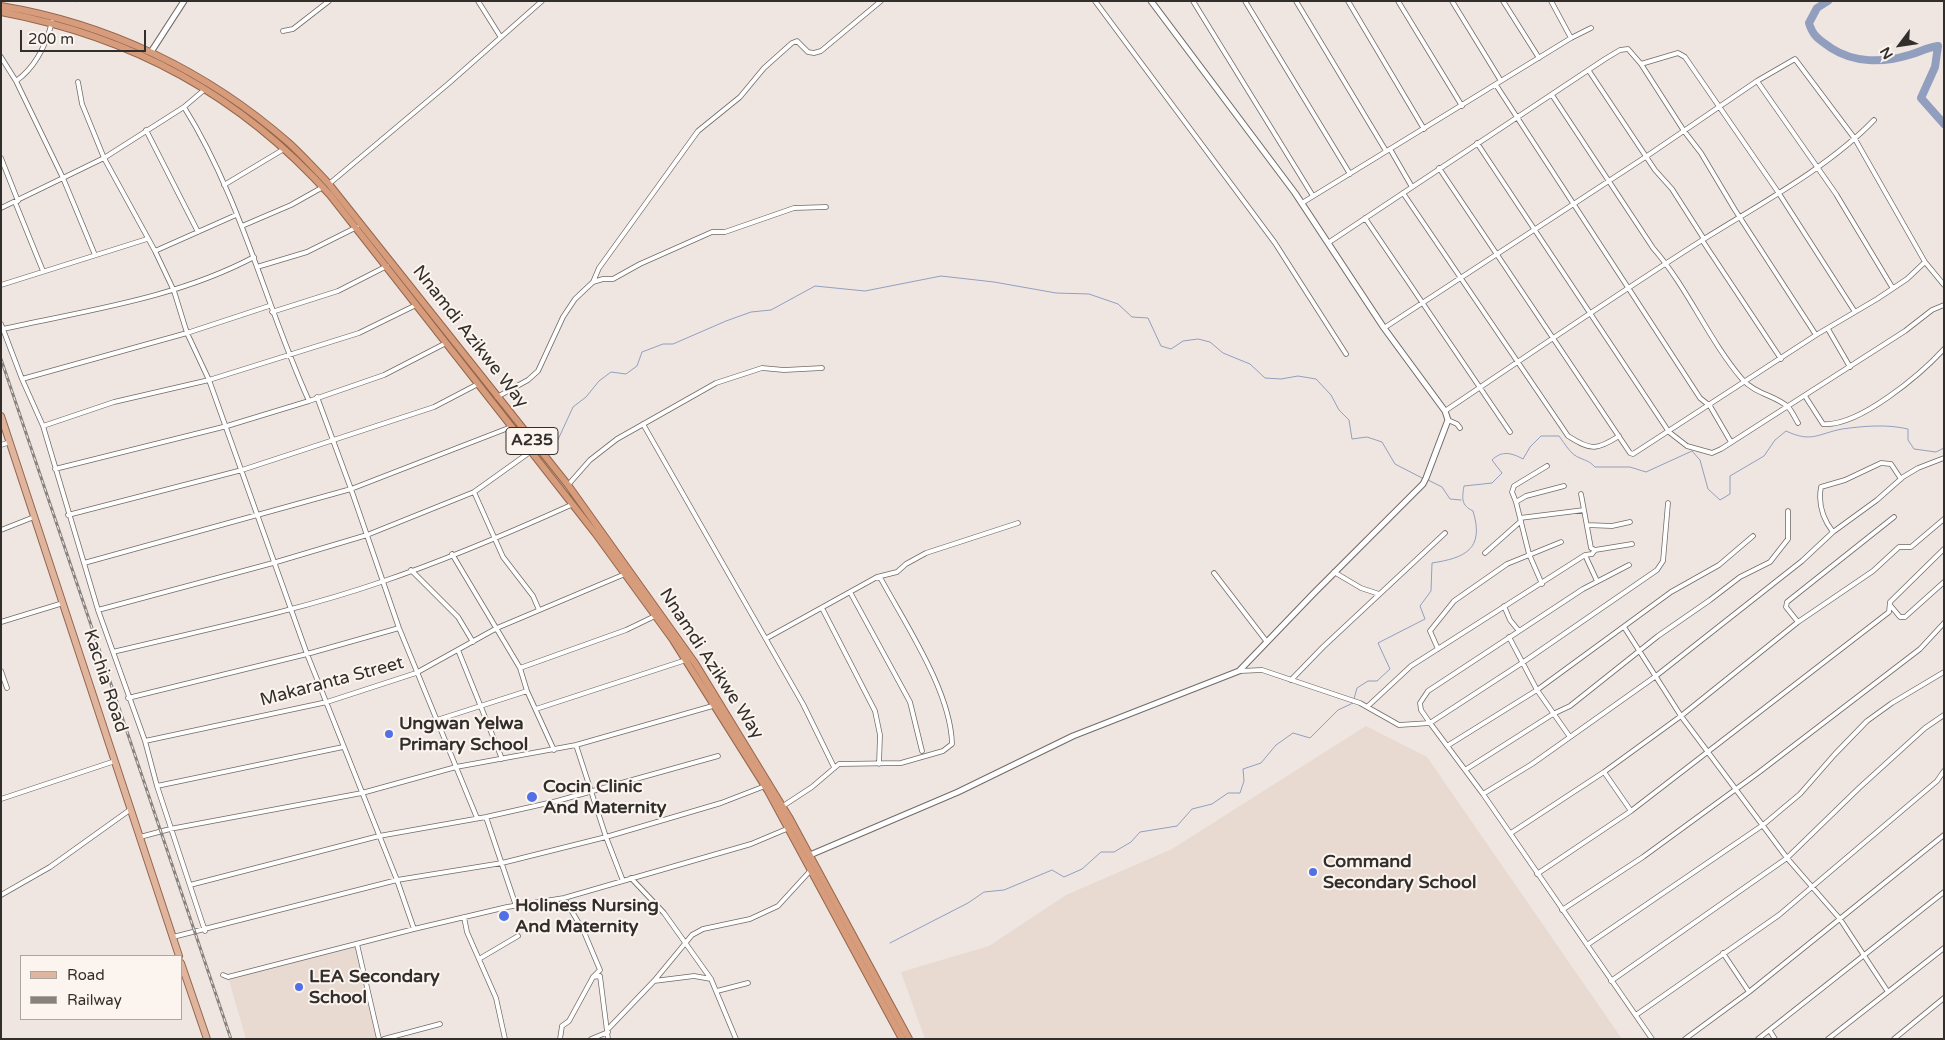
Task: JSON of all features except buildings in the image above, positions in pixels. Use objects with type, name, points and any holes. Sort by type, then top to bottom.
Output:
[{"type":"highway","name":"Nnamdi Azikwe Way","points":[[1,6],[50,16],[85,26],[151,52],[196,75],[243,106],[290,144],[326,185],[568,485],[695,662],[783,806],[909,1039]]},
{"type":"highway","name":"Nnamdi Azikwe Way","points":[[1,12],[52,22],[123,46],[158,62],[206,89],[254,122],[326,185],[416,305],[625,574],[686,660],[716,705],[789,828],[902,1039]]},
{"type":"main road","name":"Kachia Road","points":[[1,416],[179,955]]},
{"type":"main road","points":[[182,966],[207,1039]]},
{"type":"street","points":[[151,52],[184,1]]},
{"type":"street","points":[[283,31],[293,29],[329,1]]},
{"type":"street","points":[[478,1],[500,36]]},
{"type":"street","points":[[242,226],[291,206],[326,185],[448,84],[500,36],[542,1]]},
{"type":"street","points":[[497,397],[535,375],[563,317],[575,298],[592,282],[599,268],[698,131],[740,97],[764,68],[792,43],[797,41],[808,52],[814,54],[828,46],[881,1]]},
{"type":"street","points":[[1095,1],[1275,243],[1346,354]]},
{"type":"street","points":[[1151,1],[1302,203],[1384,328],[1446,411],[1448,420],[1423,484],[1334,572],[1239,671]]},
{"type":"street","points":[[1193,1],[1312,196]]},
{"type":"street","points":[[1245,1],[1350,174]]},
{"type":"street","points":[[1296,1],[1412,186]]},
{"type":"street","points":[[1348,1],[1424,128]]},
{"type":"street","points":[[1398,1],[1462,106]]},
{"type":"street","points":[[1452,1],[1501,81]]},
{"type":"street","points":[[1503,1],[1539,58]]},
{"type":"street","points":[[1551,1],[1571,38]]},
{"type":"street","points":[[16,81],[23,76],[40,54],[52,22]]},
{"type":"street","points":[[1302,203],[1571,38],[1591,28]]},
{"type":"street","points":[[1531,46],[1534,56],[1532,62]]},
{"type":"street","points":[[1328,244],[1439,168],[1620,50],[1628,49],[1641,64],[1701,154],[1816,335]]},
{"type":"street","points":[[1641,64],[1678,53],[1682,54],[1778,192],[1855,312]]},
{"type":"street","points":[[1,57],[16,81],[63,178],[95,256]]},
{"type":"street","points":[[1384,328],[1647,156],[1757,81],[1794,60],[1797,60],[1855,139],[1926,262],[1944,285]]},
{"type":"street","points":[[1589,71],[1781,359]]},
{"type":"street","points":[[1757,81],[1817,166],[1892,287]]},
{"type":"street","points":[[78,82],[82,104],[104,158],[174,291],[187,333],[209,380],[226,426],[273,563],[307,654],[397,880],[414,928]]},
{"type":"street","points":[[1496,85],[1627,289],[1700,398],[1710,406],[1731,442]]},
{"type":"street","points":[[1,208],[17,202],[104,158],[184,107],[206,89]]},
{"type":"street","points":[[1552,95],[1653,248],[1667,264],[1731,365],[1744,381],[1761,394],[1788,406],[1798,423]]},
{"type":"street","points":[[184,107],[205,141],[242,226],[288,356],[309,400]]},
{"type":"street","points":[[1446,411],[1627,289],[1817,166],[1855,139],[1874,120]]},
{"type":"street","points":[[146,130],[198,232]]},
{"type":"street","points":[[1477,143],[1669,432],[1687,446],[1712,454],[1850,366],[1932,310],[1944,305]]},
{"type":"street","points":[[224,185],[284,149]]},
{"type":"street","points":[[1,158],[42,271]]},
{"type":"street","points":[[1439,168],[1633,454],[1710,406],[1744,381],[1816,335],[1907,279],[1926,262]]},
{"type":"street","points":[[1403,192],[1568,436],[1588,448],[1599,446],[1619,436]]},
{"type":"street","points":[[592,282],[613,279],[640,264],[712,232],[724,232],[794,208],[826,207]]},
{"type":"street","points":[[155,252],[236,215]]},
{"type":"street","points":[[1365,218],[1510,432]]},
{"type":"street","points":[[257,267],[308,252],[357,227]]},
{"type":"street","points":[[1,284],[147,239]]},
{"type":"street","points":[[3,330],[174,291],[221,275],[254,258]]},
{"type":"street","points":[[272,312],[338,291],[387,266]]},
{"type":"street","points":[[43,426],[114,402],[209,380],[359,333],[416,305]]},
{"type":"street","points":[[22,379],[187,333],[269,306]]},
{"type":"street","points":[[1,324],[22,379],[43,426],[68,515],[98,610],[145,741],[170,829],[205,931]]},
{"type":"street","points":[[1828,329],[1850,366]]},
{"type":"street","points":[[55,470],[226,426],[309,400],[384,374],[446,343]]},
{"type":"street","points":[[1804,396],[1823,424],[1843,420],[1861,413],[1908,384],[1944,349]]},
{"type":"street","points":[[568,485],[590,460],[617,439],[716,383],[762,368],[784,370],[822,368]]},
{"type":"street","points":[[68,515],[242,470],[334,441],[434,407],[478,384]]},
{"type":"street","points":[[317,397],[416,673],[477,818]]},
{"type":"street","points":[[1448,420],[1457,424],[1460,428]]},
{"type":"street","points":[[643,424],[804,704],[834,768]]},
{"type":"street","points":[[84,563],[351,489],[511,427]]},
{"type":"street","points":[[1,446],[10,442]]},
{"type":"street","points":[[98,610],[273,563],[367,535],[474,492],[530,452]]},
{"type":"street","points":[[1484,794],[1570,737],[1656,676],[1802,561],[1834,532],[1900,480],[1918,468],[1944,458]]},
{"type":"street","points":[[1834,532],[1824,518],[1821,505],[1821,487],[1845,480],[1881,463],[1891,464],[1900,480]]},
{"type":"street","points":[[1542,584],[1529,554],[1512,492],[1514,486],[1547,466]]},
{"type":"street","points":[[1516,502],[1526,496],[1564,486]]},
{"type":"street","points":[[474,492],[503,557],[533,596],[539,610]]},
{"type":"street","points":[[1581,494],[1591,548],[1595,550]]},
{"type":"street","points":[[810,855],[958,792],[1073,736],[1239,671],[1262,670],[1360,703],[1398,725],[1430,723],[1522,663],[1660,567],[1665,546],[1668,502]]},
{"type":"street","points":[[113,652],[291,609],[382,582],[495,539],[571,505]]},
{"type":"street","points":[[1485,553],[1520,520],[1584,510]]},
{"type":"street","points":[[1465,770],[1553,714],[1570,706],[1612,674],[1638,651],[1740,577],[1770,562],[1788,538],[1788,511]]},
{"type":"street","points":[[2,529],[34,517]]},
{"type":"street","points":[[1798,622],[1786,607],[1787,602],[1894,517]]},
{"type":"street","points":[[1510,833],[1604,772],[1681,716],[1798,622],[1860,581],[1899,547],[1911,547],[1944,519]]},
{"type":"street","points":[[1587,525],[1612,526],[1630,522]]},
{"type":"street","points":[[767,638],[877,577],[897,572],[906,564],[926,553],[1018,523]]},
{"type":"street","points":[[1291,680],[1445,533]]},
{"type":"street","points":[[1447,746],[1537,690],[1671,592],[1720,565],[1753,536]]},
{"type":"street","points":[[1438,649],[1430,631],[1454,601],[1508,564],[1561,542]]},
{"type":"street","points":[[1367,708],[1411,666],[1504,606],[1592,554],[1595,550],[1632,544]]},
{"type":"street","points":[[1537,874],[1630,811],[1708,753],[1889,612],[1890,604],[1916,575],[1944,549]]},
{"type":"street","points":[[452,554],[520,668],[527,691],[554,750]]},
{"type":"street","points":[[1586,556],[1597,581]]},
{"type":"street","points":[[1629,565],[1597,581],[1508,637],[1428,690],[1420,703],[1421,710],[1484,794],[1537,874],[1652,1039]]},
{"type":"street","points":[[412,570],[458,617],[473,642]]},
{"type":"street","points":[[1334,572],[1361,588],[1379,594]]},
{"type":"street","points":[[1214,573],[1267,642]]},
{"type":"street","name":"Makaranta Street","points":[[145,741],[327,702],[416,673],[497,628],[625,574]]},
{"type":"street","points":[[783,806],[812,787],[834,768],[845,763],[901,763],[943,752],[952,744],[948,714],[933,678],[881,579],[877,577]]},
{"type":"street","points":[[1890,604],[1900,617],[1905,616],[1944,582]]},
{"type":"street","points":[[850,592],[910,702],[922,751]]},
{"type":"street","points":[[1,622],[63,603]]},
{"type":"street","points":[[1504,606],[1510,620],[1519,631]]},
{"type":"street","points":[[822,608],[848,653],[875,711],[880,735],[879,764]]},
{"type":"street","points":[[520,668],[626,630],[655,615]]},
{"type":"street","points":[[1562,910],[1643,857],[1736,789],[1920,649],[1944,623]]},
{"type":"street","points":[[1624,627],[1681,716],[1787,858],[1840,919],[1888,992]]},
{"type":"street","points":[[128,698],[307,654],[399,628]]},
{"type":"street","points":[[1508,637],[1537,690],[1570,737]]},
{"type":"street","points":[[458,650],[502,759]]},
{"type":"street","points":[[536,709],[686,660]]},
{"type":"street","points":[[1,671],[7,688]]},
{"type":"street","points":[[1587,945],[1763,825],[1800,794],[1835,754],[1867,722],[1892,703],[1944,672]]},
{"type":"street","points":[[437,720],[527,691]]},
{"type":"street","points":[[140,837],[170,829],[362,794],[456,768],[576,745],[716,705]]},
{"type":"street","points":[[1611,981],[1787,858],[1859,788],[1925,728],[1944,715]]},
{"type":"street","points":[[576,745],[586,770],[590,792],[606,838],[623,880]]},
{"type":"street","points":[[157,786],[343,747]]},
{"type":"street","points":[[190,885],[379,836],[486,817],[590,792],[718,756]]},
{"type":"street","points":[[1,799],[115,761]]},
{"type":"street","points":[[1636,1014],[1779,915],[1813,888],[1936,781],[1944,771]]},
{"type":"street","points":[[1604,772],[1630,811]]},
{"type":"street","points":[[173,937],[205,931],[397,880],[502,863],[606,838],[721,803],[764,786]]},
{"type":"street","points":[[1,895],[50,866],[131,809]]},
{"type":"street","points":[[486,817],[516,906]]},
{"type":"street","points":[[223,975],[228,977],[414,928],[516,906],[564,898],[751,844],[789,828]]},
{"type":"street","points":[[1685,1039],[1749,992],[1944,835]]},
{"type":"street","points":[[591,1039],[608,1030],[654,981],[684,943],[703,929],[750,920],[778,906],[811,870]]},
{"type":"street","points":[[631,878],[664,913],[711,979],[736,1039]]},
{"type":"street","points":[[1758,1039],[1944,892]]},
{"type":"street","points":[[560,1039],[562,1026],[569,1021],[600,970],[584,932],[564,898]]},
{"type":"street","points":[[464,917],[467,932],[496,998],[505,1039]]},
{"type":"street","points":[[479,959],[518,936]]},
{"type":"street","points":[[358,944],[379,1039]]},
{"type":"street","points":[[1828,1039],[1944,948]]},
{"type":"street","points":[[1723,953],[1749,992]]},
{"type":"street","points":[[594,977],[600,976],[608,1039]]},
{"type":"street","points":[[654,981],[694,976],[711,979]]},
{"type":"street","points":[[717,991],[748,983]]},
{"type":"street","points":[[1894,1039],[1944,998]]},
{"type":"street","points":[[384,1039],[440,1024]]},
{"type":"street","points":[[1770,1031],[1776,1039]]},
{"type":"shaded area","name":"Command Secondary School","points":[[1366,726],[1427,757],[1622,1039],[925,1039],[901,972],[989,946],[1066,895],[1172,849]]},
{"type":"shaded area","name":"LEA Secondary School","points":[[357,944],[378,1039],[246,1039],[228,977]]},
{"type":"waterway","points":[[1828,1],[1817,8],[1809,23],[1817,38],[1849,57],[1869,60],[1899,58],[1938,46],[1935,67],[1921,98],[1944,124]]},
{"type":"waterway","points":[[556,444],[573,407],[586,397],[599,381],[611,372],[626,374],[637,366],[642,352],[663,344],[673,344],[751,312],[771,310],[815,286],[865,291],[941,276],[994,282],[1056,293],[1089,294],[1118,304],[1132,317],[1148,318],[1161,346],[1171,349],[1183,341],[1198,339],[1210,342],[1223,353],[1250,364],[1265,378],[1281,379],[1298,376],[1316,379],[1331,395],[1339,410],[1349,420],[1352,439],[1367,437],[1382,442],[1395,464],[1424,479]]},
{"type":"waterway","points":[[1354,699],[1357,688],[1368,681],[1377,681],[1390,669],[1378,643],[1425,619],[1420,606],[1431,591],[1432,563],[1462,555],[1474,543],[1476,524],[1473,511],[1463,501],[1464,486],[1492,483],[1502,473],[1492,460],[1507,453],[1523,459],[1530,447],[1541,436],[1559,436],[1568,449],[1577,457],[1595,467],[1630,467],[1646,472],[1692,451],[1700,460],[1708,489],[1720,500],[1730,494],[1730,476],[1764,456],[1775,440],[1786,431],[1795,435],[1809,437],[1842,429],[1892,426],[1908,429],[1908,440],[1914,449],[1936,452],[1944,448]]},
{"type":"waterway","points":[[1428,480],[1442,487],[1450,499],[1461,500]]},
{"type":"waterway","points":[[890,943],[968,903],[984,892],[1004,890],[1052,870],[1064,877],[1082,869],[1101,852],[1114,852],[1131,842],[1140,832],[1177,826],[1192,809],[1212,804],[1228,793],[1240,793],[1244,781],[1243,769],[1261,763],[1276,745],[1293,733],[1310,738],[1338,710],[1353,703]]},
{"type":"railway","points":[[1,359],[231,1039]]},
{"type":"place","name":"Ungwan Yelwa Primary School","points":[[389,734]]},
{"type":"place","name":"Cocin Clinic And Maternity","points":[[532,797]]},
{"type":"place","name":"Command Secondary School","points":[[1313,872]]},
{"type":"place","name":"Holiness Nursing And Maternity","points":[[504,916]]},
{"type":"place","name":"LEA Secondary School","points":[[299,987]]}]
